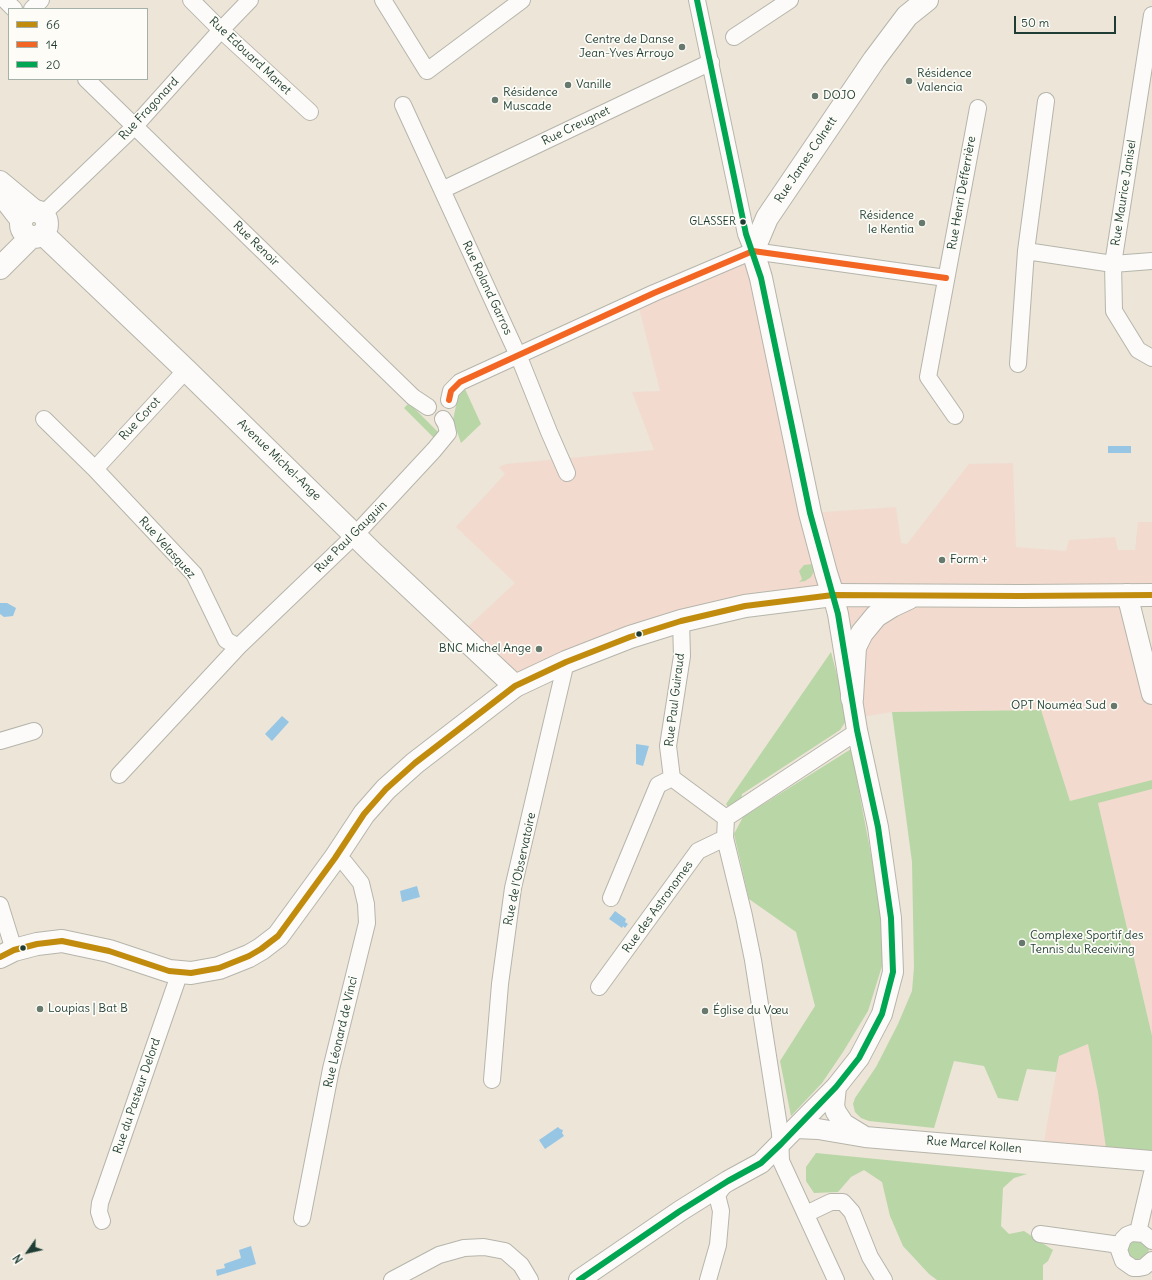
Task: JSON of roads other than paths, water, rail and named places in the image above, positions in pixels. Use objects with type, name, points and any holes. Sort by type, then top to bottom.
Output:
[{"type":"main road","name":"Rue James Colnett","points":[[753,251],[767,218],[874,60],[907,16],[927,0]]},
{"type":"main road","points":[[0,249],[33,224]]},
{"type":"main road","points":[[0,268],[33,224]]},
{"type":"main road","name":"Avenue Michel-Ange","points":[[33,224],[186,370],[355,535],[515,686]]},
{"type":"main road","points":[[753,251],[761,278],[810,513],[833,595]]},
{"type":"main road","points":[[7,953],[37,944],[62,941],[109,951],[169,971],[191,973],[219,968],[261,949],[278,936],[335,858],[364,814],[386,789],[415,763],[515,686],[566,662],[630,637],[681,621],[745,606],[833,595],[1152,595]]},
{"type":"main road","points":[[852,698],[855,647],[862,632],[876,616],[892,606],[914,596]]},
{"type":"street","points":[[4,0],[13,8]]},
{"type":"street","points":[[33,8],[41,0]]},
{"type":"street","name":"Rue Edouard Manet","points":[[191,0],[221,30],[310,112]]},
{"type":"street","name":"Rue Fragonard","points":[[33,224],[135,126],[250,0]]},
{"type":"street","points":[[383,0],[427,71],[522,0]]},
{"type":"street","points":[[697,0],[745,228],[753,251]]},
{"type":"street","points":[[734,36],[790,0]]},
{"type":"street","name":"Rue Maurice Janisel","points":[[1152,15],[1113,264],[1114,311],[1138,350],[1152,358]]},
{"type":"street","name":"Rue Creugnet","points":[[442,190],[711,62]]},
{"type":"street","name":"Rue Renoir","points":[[87,80],[413,397],[428,407]]},
{"type":"street","points":[[1018,364],[1026,251],[1046,101]]},
{"type":"street","name":"Rue Roland Garros","points":[[402,105],[518,356],[567,473]]},
{"type":"street","name":"Rue Henri Defferrière","points":[[955,416],[928,377],[978,108]]},
{"type":"street","points":[[0,181],[33,224]]},
{"type":"street","points":[[0,194],[33,224]]},
{"type":"street","points":[[449,400],[451,391],[460,382],[654,293],[753,251],[946,278]]},
{"type":"street","points":[[1026,251],[1113,264],[1152,261]]},
{"type":"street","name":"Rue Corot","points":[[95,469],[186,370]]},
{"type":"street","points":[[442,396],[449,400],[452,405],[452,411],[449,416],[443,420],[440,420],[430,414],[428,407],[431,400],[442,396]]},
{"type":"street","name":"Rue Velasquez","points":[[44,419],[95,469],[194,574],[226,640],[238,647]]},
{"type":"street","name":"Rue Paul Gauguin","points":[[238,647],[355,535],[443,440],[448,433],[446,424],[443,420]]},
{"type":"street","points":[[1127,594],[1152,694]]},
{"type":"street","points":[[579,1280],[680,1211],[728,1181],[761,1163],[836,1087],[860,1058],[882,1014],[893,972],[891,918],[878,827],[857,730],[838,614],[833,595]]},
{"type":"street","name":"Rue Paul Guiraud","points":[[672,778],[668,746],[682,656],[681,621]]},
{"type":"street","points":[[119,775],[238,647]]},
{"type":"street","name":"Rue de l'Observatoire","points":[[492,1080],[500,984],[513,888],[566,662]]},
{"type":"street","points":[[726,818],[852,735],[857,730]]},
{"type":"street","points":[[0,741],[34,731]]},
{"type":"street","points":[[611,898],[658,785],[672,778],[726,818]]},
{"type":"street","points":[[726,818],[726,838],[753,960],[768,1052],[780,1133],[781,1161],[836,1280]]},
{"type":"street","name":"Rue des Astronomes","points":[[599,988],[698,851],[726,838]]},
{"type":"street","name":"Rue Léonard de Vinci","points":[[302,1218],[331,1069],[367,923],[366,904],[361,883],[345,863],[335,858]]},
{"type":"street","points":[[0,905],[7,953]]},
{"type":"street","name":"Rue du Pasteur Delord","points":[[102,1221],[100,1203],[180,972]]},
{"type":"street","points":[[836,1087],[834,1106],[840,1119],[844,1124],[865,1137]]},
{"type":"street","name":"Rue Marcel Kollen","points":[[796,1128],[818,1129],[865,1137],[1152,1161]]},
{"type":"street","points":[[1138,1232],[1152,1173]]},
{"type":"street","points":[[708,1280],[718,1245],[721,1211],[717,1195],[728,1181]]},
{"type":"street","points":[[806,1214],[832,1202],[843,1202],[852,1212],[870,1257],[884,1280]]},
{"type":"street","points":[[1152,1241],[1149,1237],[1138,1232],[1127,1235],[1120,1245],[1119,1250],[1120,1256],[1127,1266],[1138,1268],[1144,1267],[1152,1260]]},
{"type":"street","points":[[1040,1234],[1120,1245]]},
{"type":"street","points":[[392,1280],[439,1255],[464,1248],[484,1247],[505,1251],[521,1265],[530,1280]]},
{"type":"water","points":[[1108,446],[1131,446],[1131,453],[1108,453]]},
{"type":"water","points":[[0,603],[7,603],[16,608],[13,616],[4,617],[0,614]]},
{"type":"water","points":[[282,716],[289,722],[272,741],[265,734]]},
{"type":"water","points":[[636,744],[649,746],[643,766],[636,764]]},
{"type":"water","points":[[417,886],[420,897],[402,902],[400,891]]},
{"type":"water","points":[[615,911],[626,919],[625,922],[628,924],[625,928],[623,926],[622,928],[609,919]]},
{"type":"water","points":[[558,1127],[563,1130],[562,1133],[564,1136],[545,1149],[539,1140]]},
{"type":"water","points":[[251,1246],[256,1264],[217,1276],[216,1270],[225,1268],[224,1264],[241,1258],[239,1250]]},
{"type":"place","name":"Centre de Danse Jean-Yves Arroyo","points":[[682,47]]},
{"type":"place","name":"Résidence Valencia","points":[[909,81]]},
{"type":"place","name":"Vanille","points":[[568,85]]},
{"type":"place","name":"DOJO","points":[[815,96]]},
{"type":"place","name":"Résidence Muscade","points":[[495,100]]},
{"type":"place","name":"GLASSER","points":[[743,222]]},
{"type":"place","name":"Résidence le Kentia","points":[[922,223]]},
{"type":"place","name":"Form +","points":[[942,560]]},
{"type":"place","name":"BNC Michel Ange","points":[[539,649]]},
{"type":"place","name":"OPT Nouméa Sud","points":[[1114,706]]},
{"type":"place","name":"Complexe Sportif des Tennis du Receiving","points":[[1022,943]]},
{"type":"place","name":"Loupias | Bat B","points":[[40,1009]]},
{"type":"place","name":"Église du Vœu","points":[[705,1011]]}]
